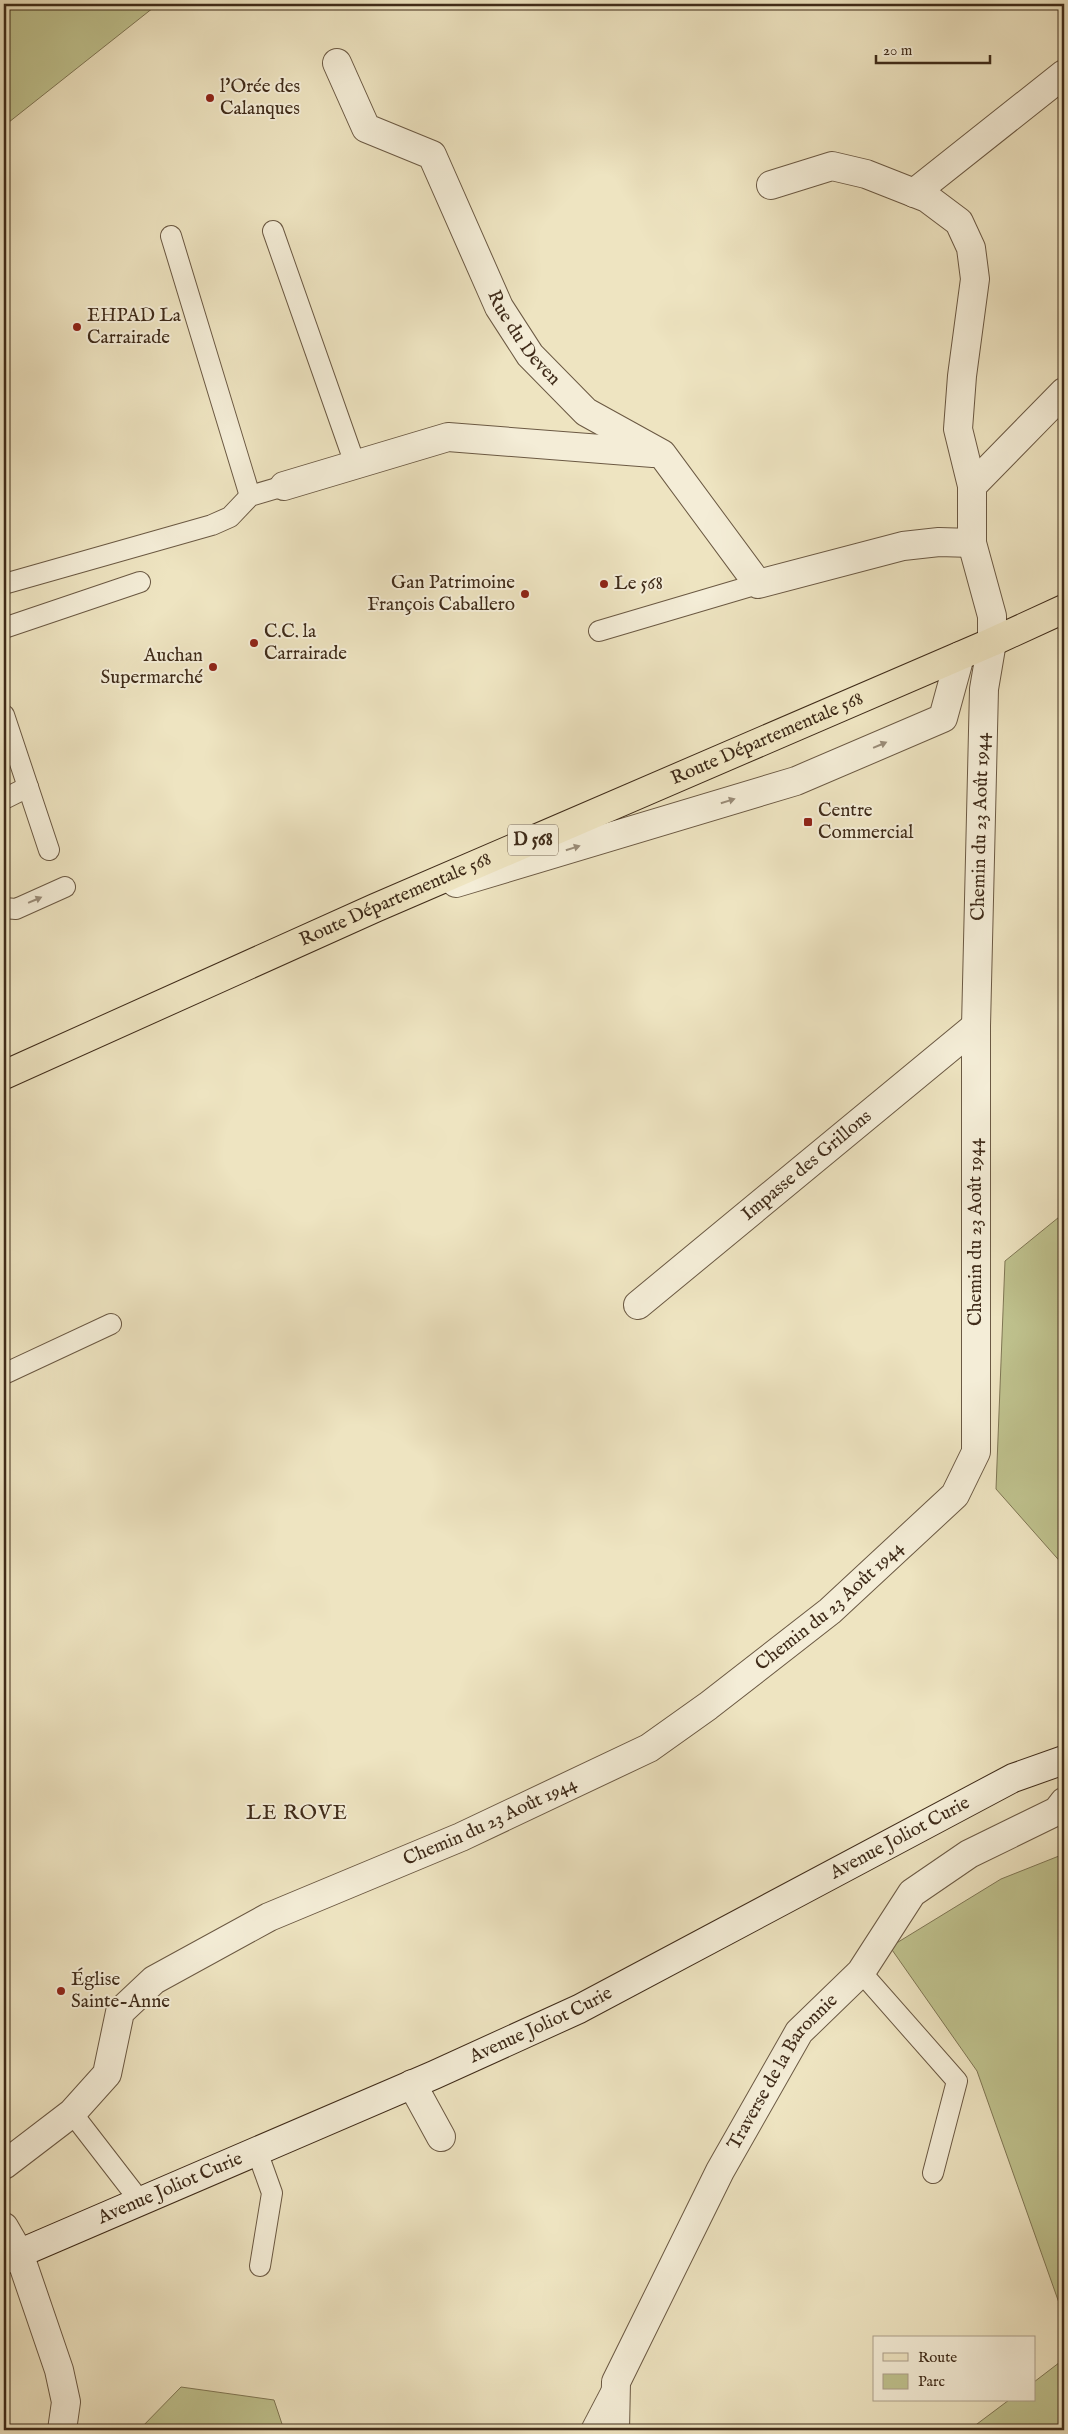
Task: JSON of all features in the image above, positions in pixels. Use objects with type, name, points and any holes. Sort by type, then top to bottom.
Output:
[{"type":"main road","name":"Route Départementale 568","points":[[4,1075],[375,908],[960,656],[1064,609]]},
{"type":"street","name":"Rue du Deven","points":[[337,63],[366,128],[432,156],[499,307],[530,355],[586,412],[662,454],[758,584]]},
{"type":"street","points":[[914,193],[1064,74]]},
{"type":"street","name":"Chemin du 23 Août 1944","points":[[4,2165],[72,2113],[107,2074],[120,2012],[154,1980],[269,1917],[461,1837],[649,1748],[708,1706],[830,1611],[955,1494],[976,1452],[976,1026],[984,689],[992,642],[992,616],[972,544],[972,486],[958,428],[962,376],[975,279],[970,248],[959,222],[927,198],[866,174],[832,166],[771,185]]},
{"type":"street","points":[[972,486],[1064,392]]},
{"type":"street","points":[[284,486],[448,437],[662,454]]},
{"type":"street","points":[[758,584],[903,546],[939,542],[972,544]]},
{"type":"street","points":[[375,908],[796,781],[832,766],[942,718],[960,656]]},
{"type":"street","name":"Impasse des Grillons","points":[[638,1305],[976,1026]]},
{"type":"street","name":"Avenue Joliot Curie","points":[[12,2256],[412,2084],[579,2009],[1013,1778],[1064,1760]]},
{"type":"street","name":"Traverse de la Baronnie","points":[[615,2430],[616,2382],[720,2171],[798,2032],[861,1972],[912,1893],[969,1854],[1057,1811],[1064,1802]]},
{"type":"street","points":[[412,2084],[441,2137]]},
{"type":"street","points":[[4,2226],[12,2256],[59,2370],[66,2402],[62,2430]]},
{"type":"lane","points":[[273,231],[355,464]]},
{"type":"lane","points":[[171,236],[250,496]]},
{"type":"lane","points":[[4,584],[212,525],[230,517],[250,496],[284,486]]},
{"type":"lane","points":[[4,628],[140,582]]},
{"type":"lane","points":[[599,632],[758,584]]},
{"type":"lane","points":[[4,715],[49,850]]},
{"type":"lane","points":[[4,799],[28,787]]},
{"type":"lane","points":[[4,908],[16,908],[65,887]]},
{"type":"lane","points":[[4,1374],[111,1324]]},
{"type":"lane","points":[[861,1972],[956,2081],[933,2173]]},
{"type":"lane","points":[[72,2113],[140,2201]]},
{"type":"lane","points":[[257,2151],[272,2193],[260,2266]]},
{"type":"lane","points":[[591,2430],[616,2382]]},
{"type":"green space","points":[[4,4],[158,4],[4,126]]},
{"type":"green space","points":[[1064,1213],[1064,1566],[996,1489],[1005,1261]]},
{"type":"green space","points":[[1064,1854],[1064,2317],[977,2071],[890,1947],[1001,1879]]},
{"type":"green space","points":[[1064,2359],[1064,2430],[969,2430],[1006,2402],[1036,2402],[1036,2380]]},
{"type":"green space","points":[[181,2387],[274,2400],[284,2430],[139,2430]]},
{"type":"place","name":"l'Orée des Calanques","points":[[210,98]]},
{"type":"place","name":"EHPAD La Carrairade","points":[[77,327]]},
{"type":"place","name":"Le 568","points":[[604,584]]},
{"type":"place","name":"Gan Patrimoine François Caballero","points":[[525,594]]},
{"type":"place","name":"C.C. la Carrairade","points":[[254,643]]},
{"type":"place","name":"Auchan Supermarché","points":[[213,667]]},
{"type":"place","name":"Centre Commercial","points":[[808,822]]},
{"type":"place","name":"Église Sainte-Anne","points":[[61,1991]]},
{"type":"district","name":"LE ROVE","points":[[297,1813]]}]
